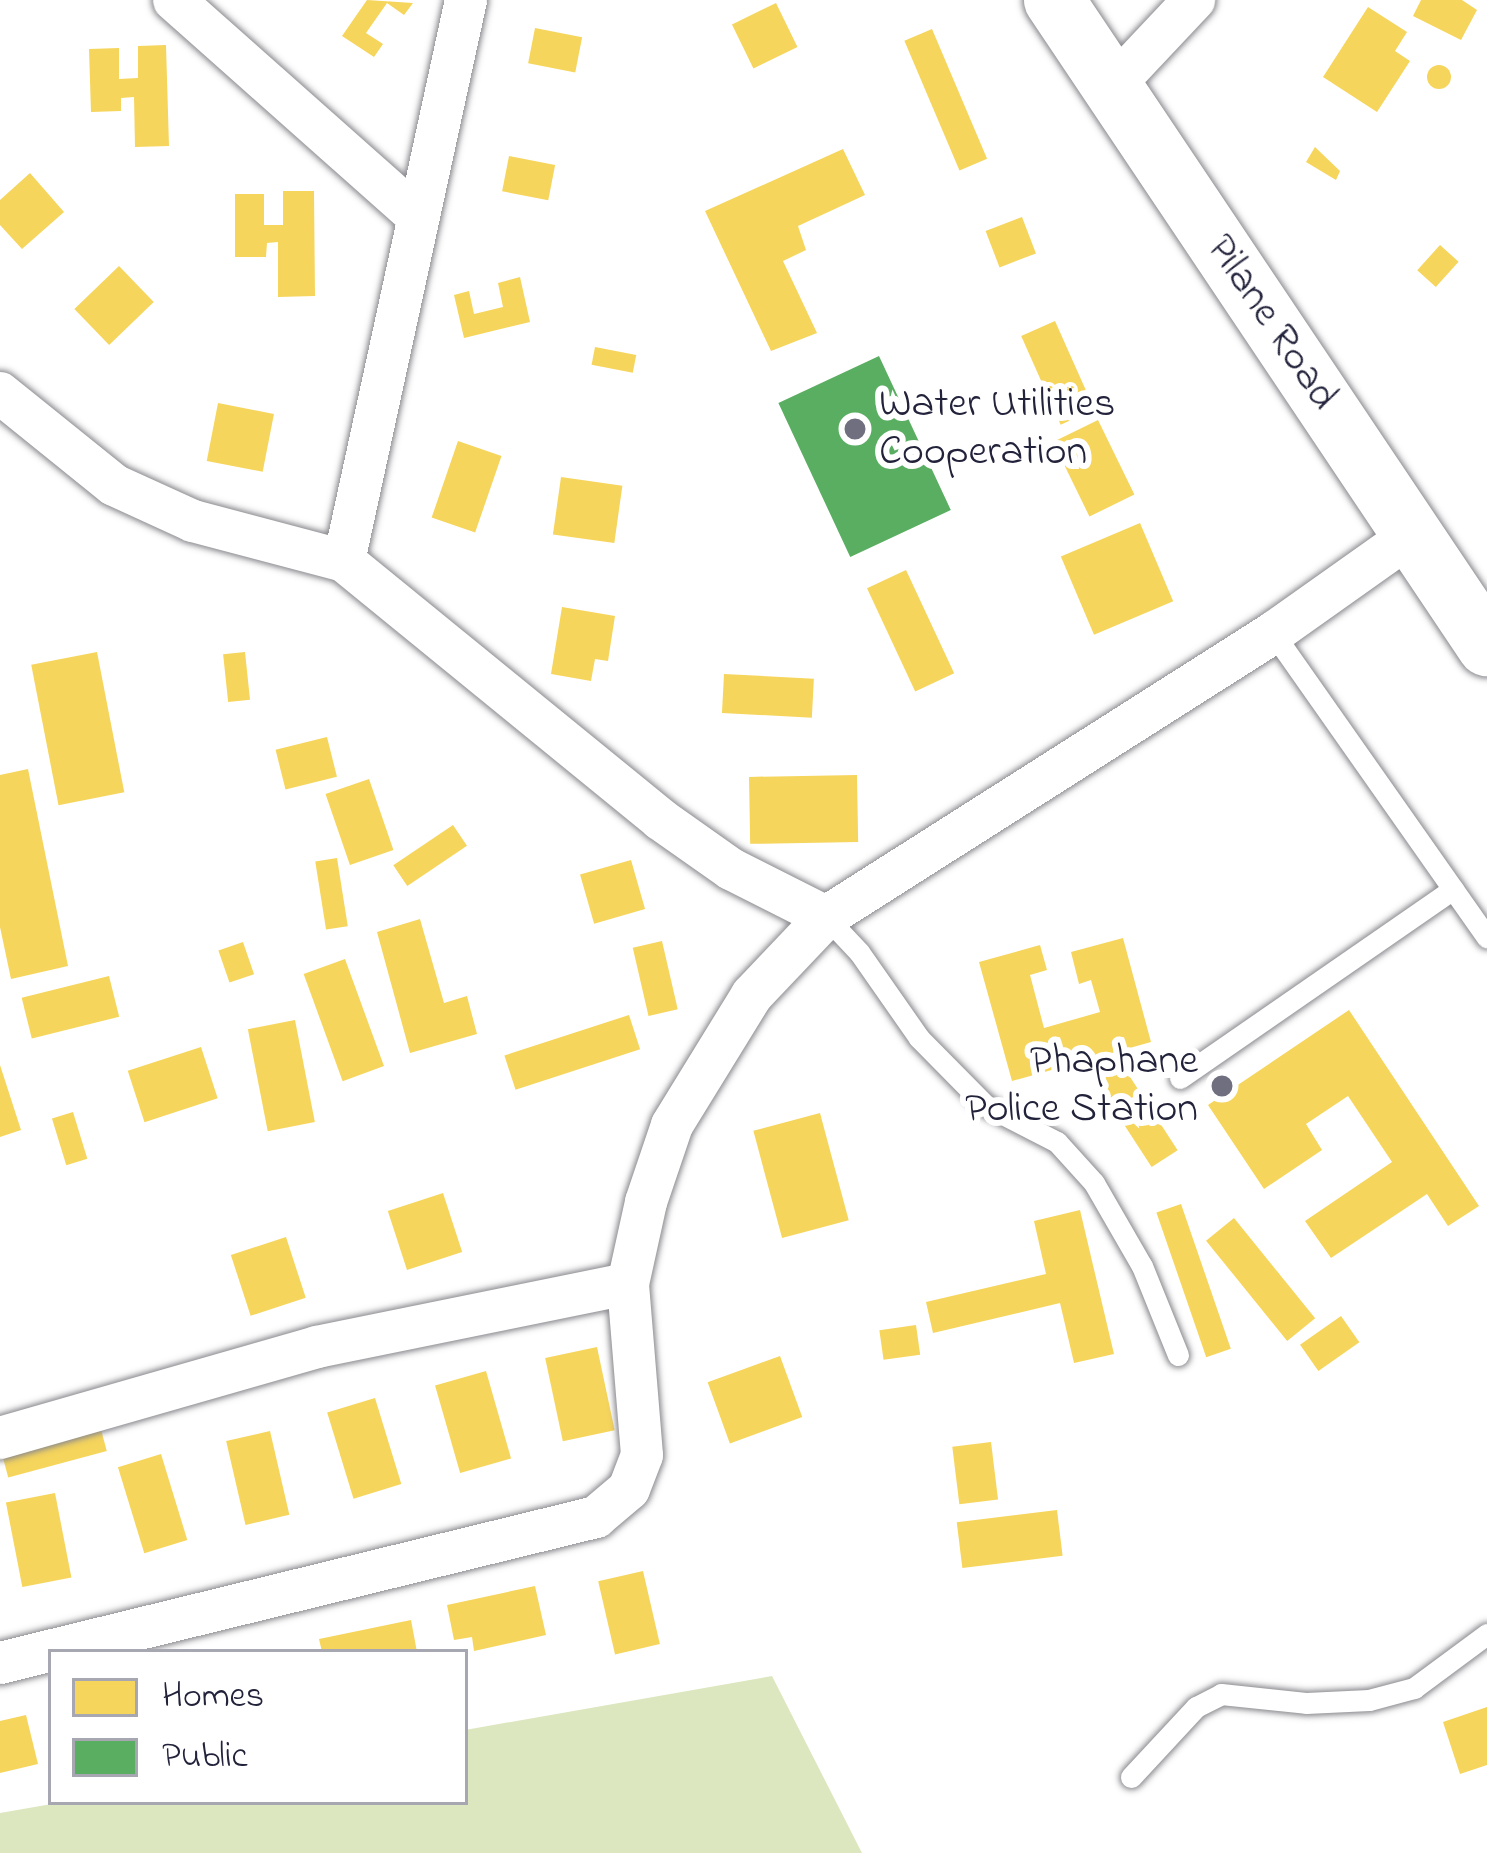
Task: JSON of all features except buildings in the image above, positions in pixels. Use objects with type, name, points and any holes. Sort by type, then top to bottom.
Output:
[{"type":"main road","name":"Pilane Road","points":[[1054,0],[1487,644]]},
{"type":"street","points":[[174,0],[417,216]]},
{"type":"street","points":[[344,562],[466,0]]},
{"type":"street","points":[[1112,87],[1194,0]]},
{"type":"street","points":[[0,393],[114,485],[193,521],[344,562],[660,819],[731,869],[826,917]]},
{"type":"street","points":[[57,1649],[596,1517],[629,1489],[643,1455],[628,1284],[646,1202],[672,1125],[752,995],[826,917],[1273,634],[1413,534]]},
{"type":"street","points":[[0,1438],[317,1347],[628,1284]]},
{"type":"street","points":[[0,1663],[48,1651]]},
{"type":"lane","points":[[1273,634],[1487,937]]},
{"type":"lane","points":[[1180,1078],[1453,889]]},
{"type":"lane","points":[[826,917],[860,952],[920,1038],[985,1105],[1057,1142],[1094,1183],[1142,1266],[1178,1355]]},
{"type":"lane","points":[[1131,1777],[1196,1707],[1221,1694],[1306,1703],[1369,1700],[1414,1688],[1487,1634]]},
{"type":"green space","points":[[772,1676],[862,1853],[0,1853],[0,1813],[48,1805],[468,1805],[468,1729]]},
{"type":"place","name":"Water Utilities Cooperation","points":[[855,429]]},
{"type":"place","name":"Phaphane Police Station","points":[[1222,1086]]}]
